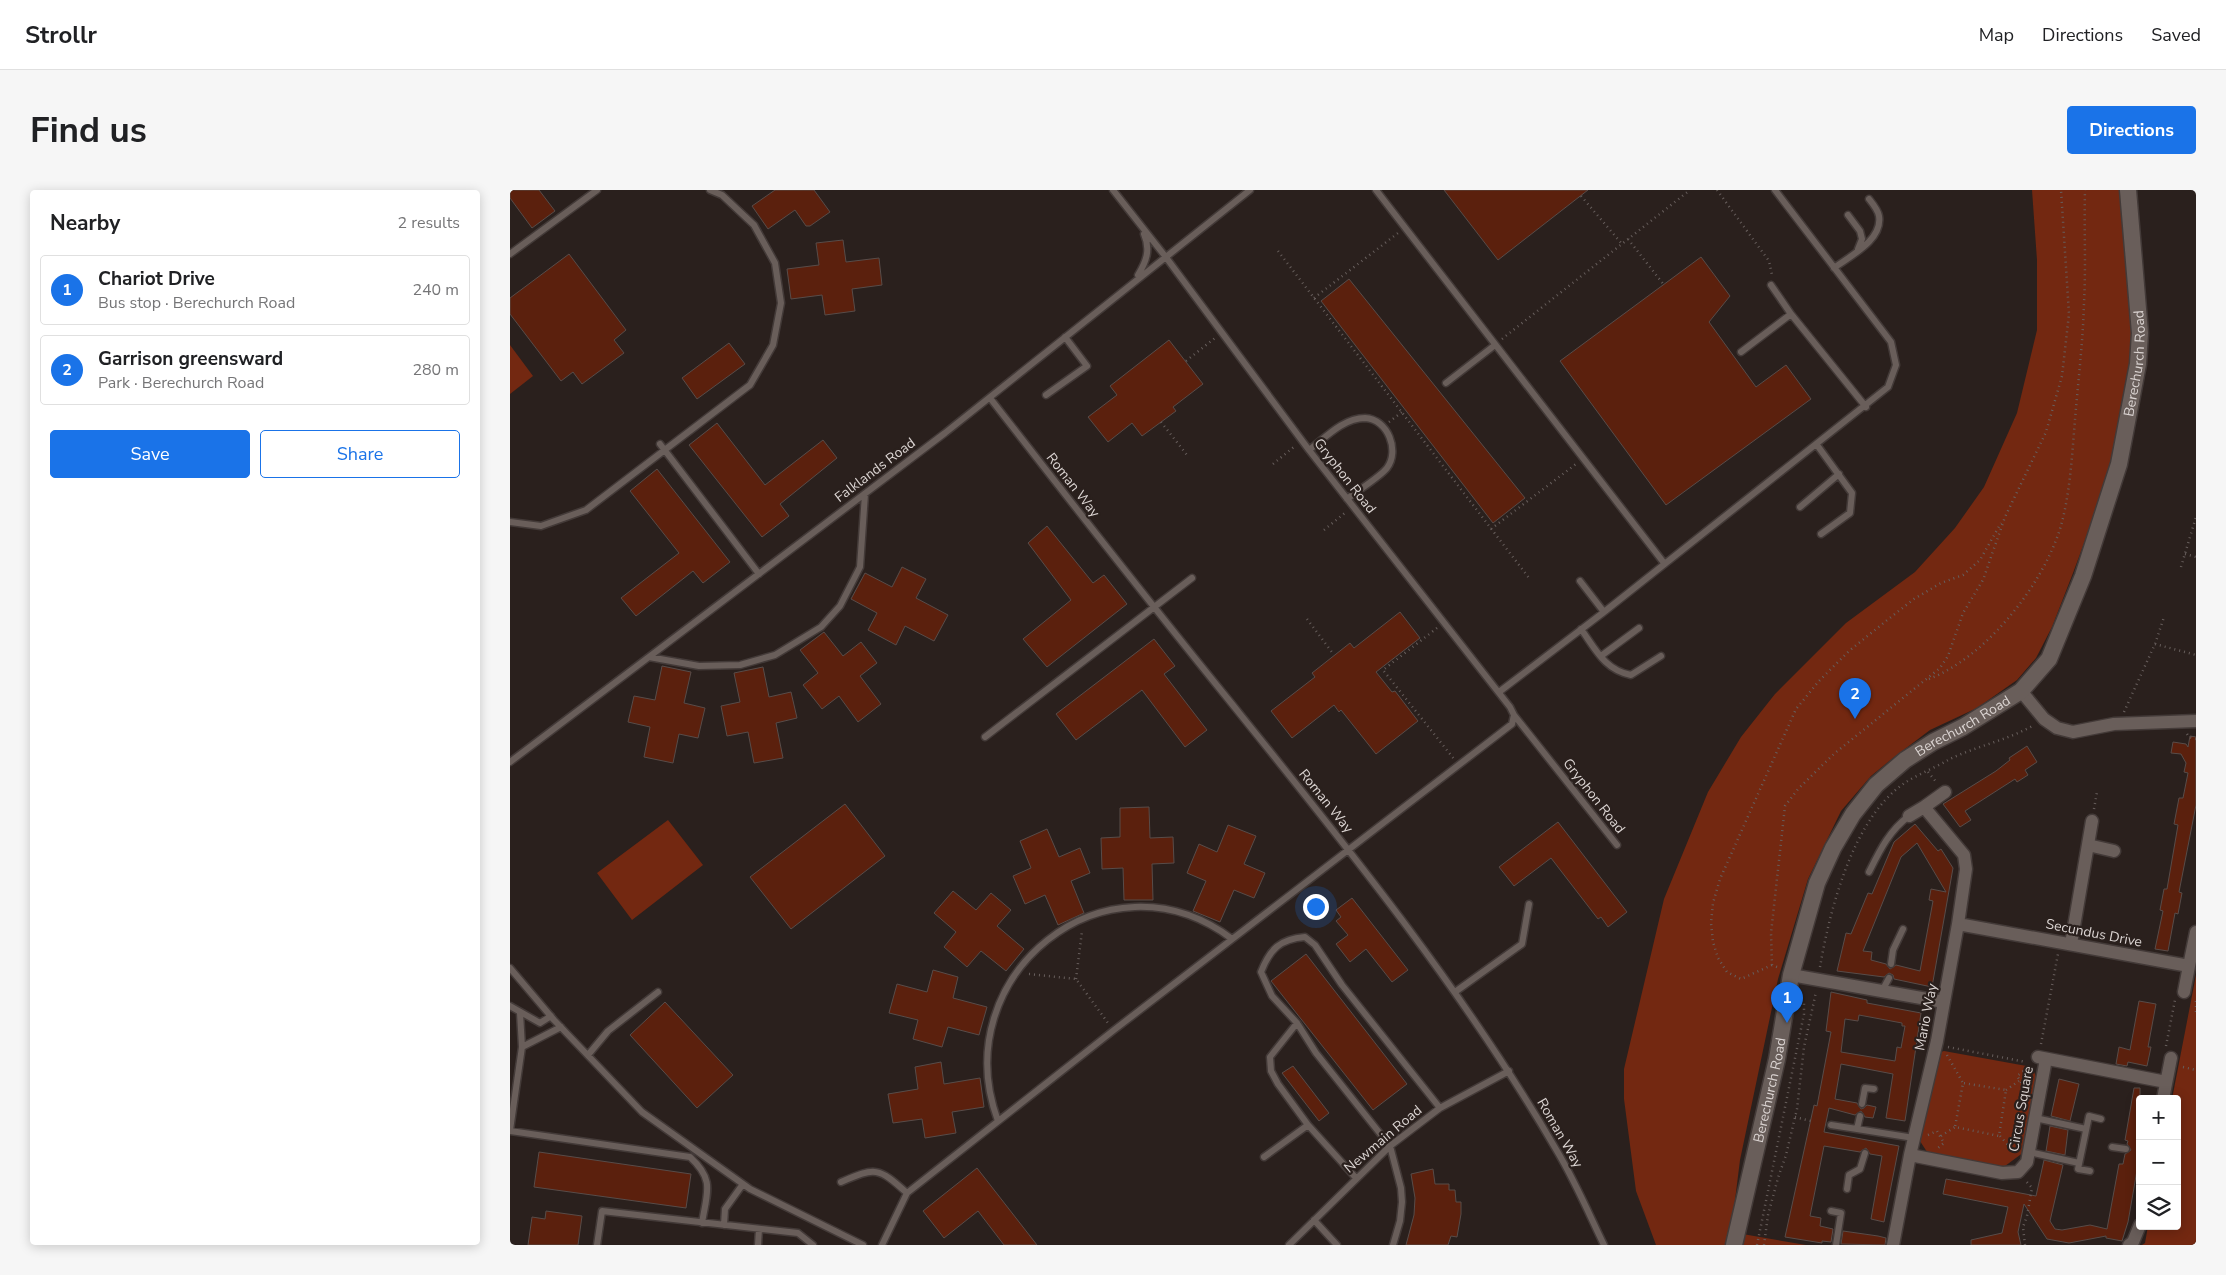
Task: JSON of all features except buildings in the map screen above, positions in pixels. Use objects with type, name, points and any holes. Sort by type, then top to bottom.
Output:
[{"type":"street","name":"Berechurch Road","points":[[1734,1245],[1777,1059],[1789,998],[1791,974],[1817,883],[1832,848],[1853,814],[1876,785],[1905,760],[1932,742],[1963,727],[2021,691],[2049,659],[2096,538],[2119,464],[2138,364],[2140,333],[2128,190]]},
{"type":"street","points":[[2021,691],[2044,719],[2058,728],[2073,732],[2118,724],[2196,721]]},
{"type":"street","points":[[1910,816],[1945,792]]},
{"type":"street","name":"Mario Way","points":[[1894,1245],[1912,1147],[1939,1046],[1944,1002],[1966,869],[1964,855],[1924,807]]},
{"type":"street","points":[[2066,944],[2092,821]]},
{"type":"street","points":[[2088,845],[2114,851]]},
{"type":"street","name":"Secundus Drive","points":[[1958,924],[2189,966]]},
{"type":"street","points":[[2180,993],[2189,966],[2196,932]]},
{"type":"street","points":[[1791,974],[1944,1002]]},
{"type":"street","points":[[2164,1095],[2171,1058]]},
{"type":"street","points":[[2039,1061],[2166,1082]]},
{"type":"street","name":"Circus Square","points":[[1912,1147],[2002,1172],[2021,1169],[2027,1162],[2035,1118],[2039,1061]]},
{"type":"street","points":[[2129,1245],[2136,1237],[2138,1230]]},
{"type":"lane","points":[[510,254],[597,190]]},
{"type":"lane","points":[[510,522],[541,526],[586,510],[750,385],[773,346],[781,303],[775,264],[754,225],[722,195],[710,190]]},
{"type":"lane","name":"Gryphon Road","points":[[1113,190],[1165,256],[1309,450],[1616,845]]},
{"type":"lane","name":"Falklands Road","points":[[510,762],[990,398],[1165,256],[1250,190]]},
{"type":"lane","points":[[1376,190],[1664,563]]},
{"type":"lane","points":[[1498,692],[1581,630],[1664,563],[1866,407],[1888,387],[1896,365],[1891,342],[1775,190]]},
{"type":"lane","points":[[1834,268],[1872,238],[1879,224],[1879,216],[1869,199]]},
{"type":"lane","points":[[1848,215],[1860,231],[1862,239],[1858,250]]},
{"type":"lane","points":[[1134,282],[1148,260],[1147,240],[1140,226]]},
{"type":"lane","points":[[1772,286],[1791,314],[1866,407]]},
{"type":"lane","points":[[1742,352],[1791,314]]},
{"type":"lane","points":[[1046,395],[1087,366],[1065,337]]},
{"type":"lane","points":[[1446,383],[1495,345]]},
{"type":"lane","name":"Roman Way","points":[[990,398],[1153,606],[1349,849],[1455,992],[1509,1071],[1559,1153],[1604,1245]]},
{"type":"lane","points":[[1309,450],[1341,425],[1365,418],[1377,422],[1390,434],[1393,449],[1387,468],[1347,498]]},
{"type":"lane","points":[[660,444],[759,574]]},
{"type":"lane","points":[[1817,444],[1852,493],[1850,513],[1821,534]]},
{"type":"lane","points":[[1800,507],[1839,474]]},
{"type":"lane","points":[[649,657],[699,666],[740,665],[776,655],[821,627],[840,606],[860,567],[865,494]]},
{"type":"lane","points":[[985,737],[1153,606],[1192,578]]},
{"type":"lane","points":[[1580,581],[1604,612]]},
{"type":"lane","points":[[1601,656],[1639,628]]},
{"type":"lane","points":[[1581,630],[1608,665],[1618,673],[1631,675],[1661,656]]},
{"type":"lane","points":[[882,1245],[907,1192],[1512,724],[1514,715]]},
{"type":"lane","points":[[1869,872],[1887,838],[1899,824],[1910,816]]},
{"type":"lane","points":[[1455,992],[1522,944],[1529,904]]},
{"type":"lane","points":[[998,1121],[992,1104],[987,1055],[992,1020],[1007,984],[1030,953],[1049,938],[1084,918],[1111,910],[1144,906],[1180,912],[1216,927],[1232,939]]},
{"type":"lane","points":[[1891,964],[1894,950],[1903,929]]},
{"type":"lane","points":[[1393,1245],[1400,1221],[1402,1202],[1401,1188],[1390,1146],[1316,1053],[1298,1023],[1272,996],[1261,972],[1268,954],[1290,938],[1305,937],[1315,945],[1342,985],[1440,1108]]},
{"type":"lane","points":[[510,968],[561,1027],[642,1112],[743,1184],[862,1245]]},
{"type":"lane","points":[[1882,991],[1889,978]]},
{"type":"lane","points":[[588,1055],[608,1031],[658,992]]},
{"type":"lane","points":[[510,1006],[540,1023],[551,1016]]},
{"type":"lane","points":[[520,1013],[522,1047],[510,1130],[690,1157],[702,1168],[708,1184],[702,1223]]},
{"type":"lane","points":[[1298,1023],[1270,1057],[1271,1072],[1308,1124],[1356,1178]]},
{"type":"lane","points":[[522,1047],[561,1027]]},
{"type":"lane","name":"Newmain Road","points":[[1289,1245],[1390,1146],[1440,1108],[1509,1071]]},
{"type":"lane","points":[[1862,1104],[1864,1088],[1874,1089]]},
{"type":"lane","points":[[1857,1129],[1860,1116]]},
{"type":"lane","points":[[2090,1171],[2078,1169],[2089,1116],[2102,1118]]},
{"type":"lane","points":[[2035,1118],[2086,1130]]},
{"type":"lane","points":[[1264,1157],[1308,1124]]},
{"type":"lane","points":[[1831,1125],[1867,1130],[1912,1147]]},
{"type":"lane","points":[[1866,1139],[1867,1130]]},
{"type":"lane","points":[[2112,1147],[2126,1149]]},
{"type":"lane","points":[[2029,1152],[2079,1163]]},
{"type":"lane","points":[[1847,1189],[1849,1175],[1860,1169],[1865,1153]]},
{"type":"lane","points":[[841,1182],[863,1172],[874,1171],[882,1173],[907,1192]]},
{"type":"lane","points":[[724,1226],[726,1209],[743,1184]]},
{"type":"lane","points":[[597,1245],[602,1211],[798,1233],[813,1245]]},
{"type":"lane","points":[[1831,1211],[1841,1213],[1836,1245]]},
{"type":"lane","points":[[1314,1220],[1337,1245]]},
{"type":"lane","points":[[758,1245],[760,1229]]},
{"type":"path","points":[[1495,345],[1690,190]]},
{"type":"path","points":[[1717,190],[1769,261],[1770,270],[1776,282],[1772,286]]},
{"type":"path","points":[[1772,964],[1741,979],[1727,972],[1718,958],[1711,924],[1713,903],[1720,879],[1796,709],[1819,681],[1849,651],[1871,633],[1914,599],[1963,574],[1980,560],[2005,516],[2046,432],[2062,376],[2069,314],[2061,190]]},
{"type":"path","points":[[1928,679],[1945,673],[1982,645],[2009,619],[2038,576],[2060,529],[2070,472],[2084,304],[2085,190]]},
{"type":"path","points":[[1581,196],[1622,244]]},
{"type":"path","points":[[1314,298],[1405,227]]},
{"type":"path","points":[[1628,239],[1664,285]]},
{"type":"path","points":[[1278,251],[1529,578]]},
{"type":"path","points":[[1186,361],[1222,333]]},
{"type":"path","points":[[1382,427],[1402,412]]},
{"type":"path","points":[[1161,422],[1187,455]]},
{"type":"path","points":[[1272,464],[1302,440]]},
{"type":"path","points":[[1491,528],[1583,458]]},
{"type":"path","points":[[1324,530],[1353,507]]},
{"type":"path","points":[[1772,964],[1771,933],[1785,806],[1798,789],[1835,753],[1940,668],[1948,656],[1963,613],[1982,580],[2005,516]]},
{"type":"path","points":[[2181,567],[2192,536],[2196,517]]},
{"type":"path","points":[[2185,554],[2196,557]]},
{"type":"path","points":[[2118,724],[2155,644],[2164,616]]},
{"type":"path","points":[[1307,619],[1334,655]]},
{"type":"path","points":[[1444,623],[1383,670],[1459,765]]},
{"type":"path","points":[[2155,644],[2196,655]]},
{"type":"path","points":[[2092,821],[2097,792]]},
{"type":"path","points":[[1084,918],[1076,979],[1114,1030]]},
{"type":"path","points":[[1939,1046],[2027,1062],[2039,1061],[2066,944]]},
{"type":"path","points":[[1772,964],[1791,974]]},
{"type":"path","points":[[1016,973],[1076,979]]},
{"type":"path","points":[[1764,1245],[1768,1215],[1795,1117],[1800,1090],[1804,1047],[1818,980]]},
{"type":"path","points":[[2171,1058],[2165,1056],[2165,1052],[2180,993]]},
{"type":"path","points":[[1757,1245],[1804,1014],[1804,1002],[1789,998]]},
{"type":"path","points":[[2196,1001],[2196,1014]]},
{"type":"path","points":[[1939,1046],[1963,1083],[1955,1127]]},
{"type":"path","points":[[2025,1070],[2030,1074],[2032,1079],[2023,1085],[2017,1076],[2025,1070]]},
{"type":"path","points":[[2030,1074],[2037,1071]]},
{"type":"path","points":[[1963,1083],[2006,1090],[2019,1081]]},
{"type":"path","points":[[2006,1090],[1999,1136],[2032,1188],[2023,1227],[2025,1245]]},
{"type":"path","points":[[1795,1117],[1812,1121]]},
{"type":"path","points":[[1941,1136],[1955,1127],[1999,1136]]},
{"type":"path","points":[[1932,1132],[1937,1132],[1944,1143],[1937,1149],[1931,1149],[1927,1145],[1925,1140],[1932,1132]]},
{"type":"path","points":[[1912,1147],[1921,1149],[1927,1145]]},
{"type":"shaded area","points":[[2032,190],[2122,190],[2136,332],[2125,414],[2103,492],[2052,627],[2036,658],[2017,680],[1977,708],[1930,730],[1871,776],[1841,811],[1808,879],[1778,979],[1740,1160],[1731,1232],[1806,1245],[1656,1245],[1636,1191],[1624,1099],[1624,1069],[1664,899],[1708,792],[1741,737],[1775,694],[1846,623],[1915,572],[1955,528],[1984,487],[2017,413],[2037,330],[2037,260]]},
{"type":"shaded area","points":[[510,345],[533,376],[510,394]]},
{"type":"shaded area","points":[[668,820],[703,865],[632,920],[597,873]]},
{"type":"shaded area","points":[[2196,975],[2196,1245],[2142,1245],[2145,1243],[2147,1230],[2181,1230],[2181,1095],[2173,1095]]},
{"type":"shaded area","points":[[1944,1051],[2032,1067],[2037,1079],[2024,1152],[2001,1169],[1929,1155],[1918,1138],[1932,1055]]},
{"type":"place","name":"Garrison greensward","points":[[1855,719]]},
{"type":"place","name":"Chariot Drive","points":[[1787,1023]]}]
